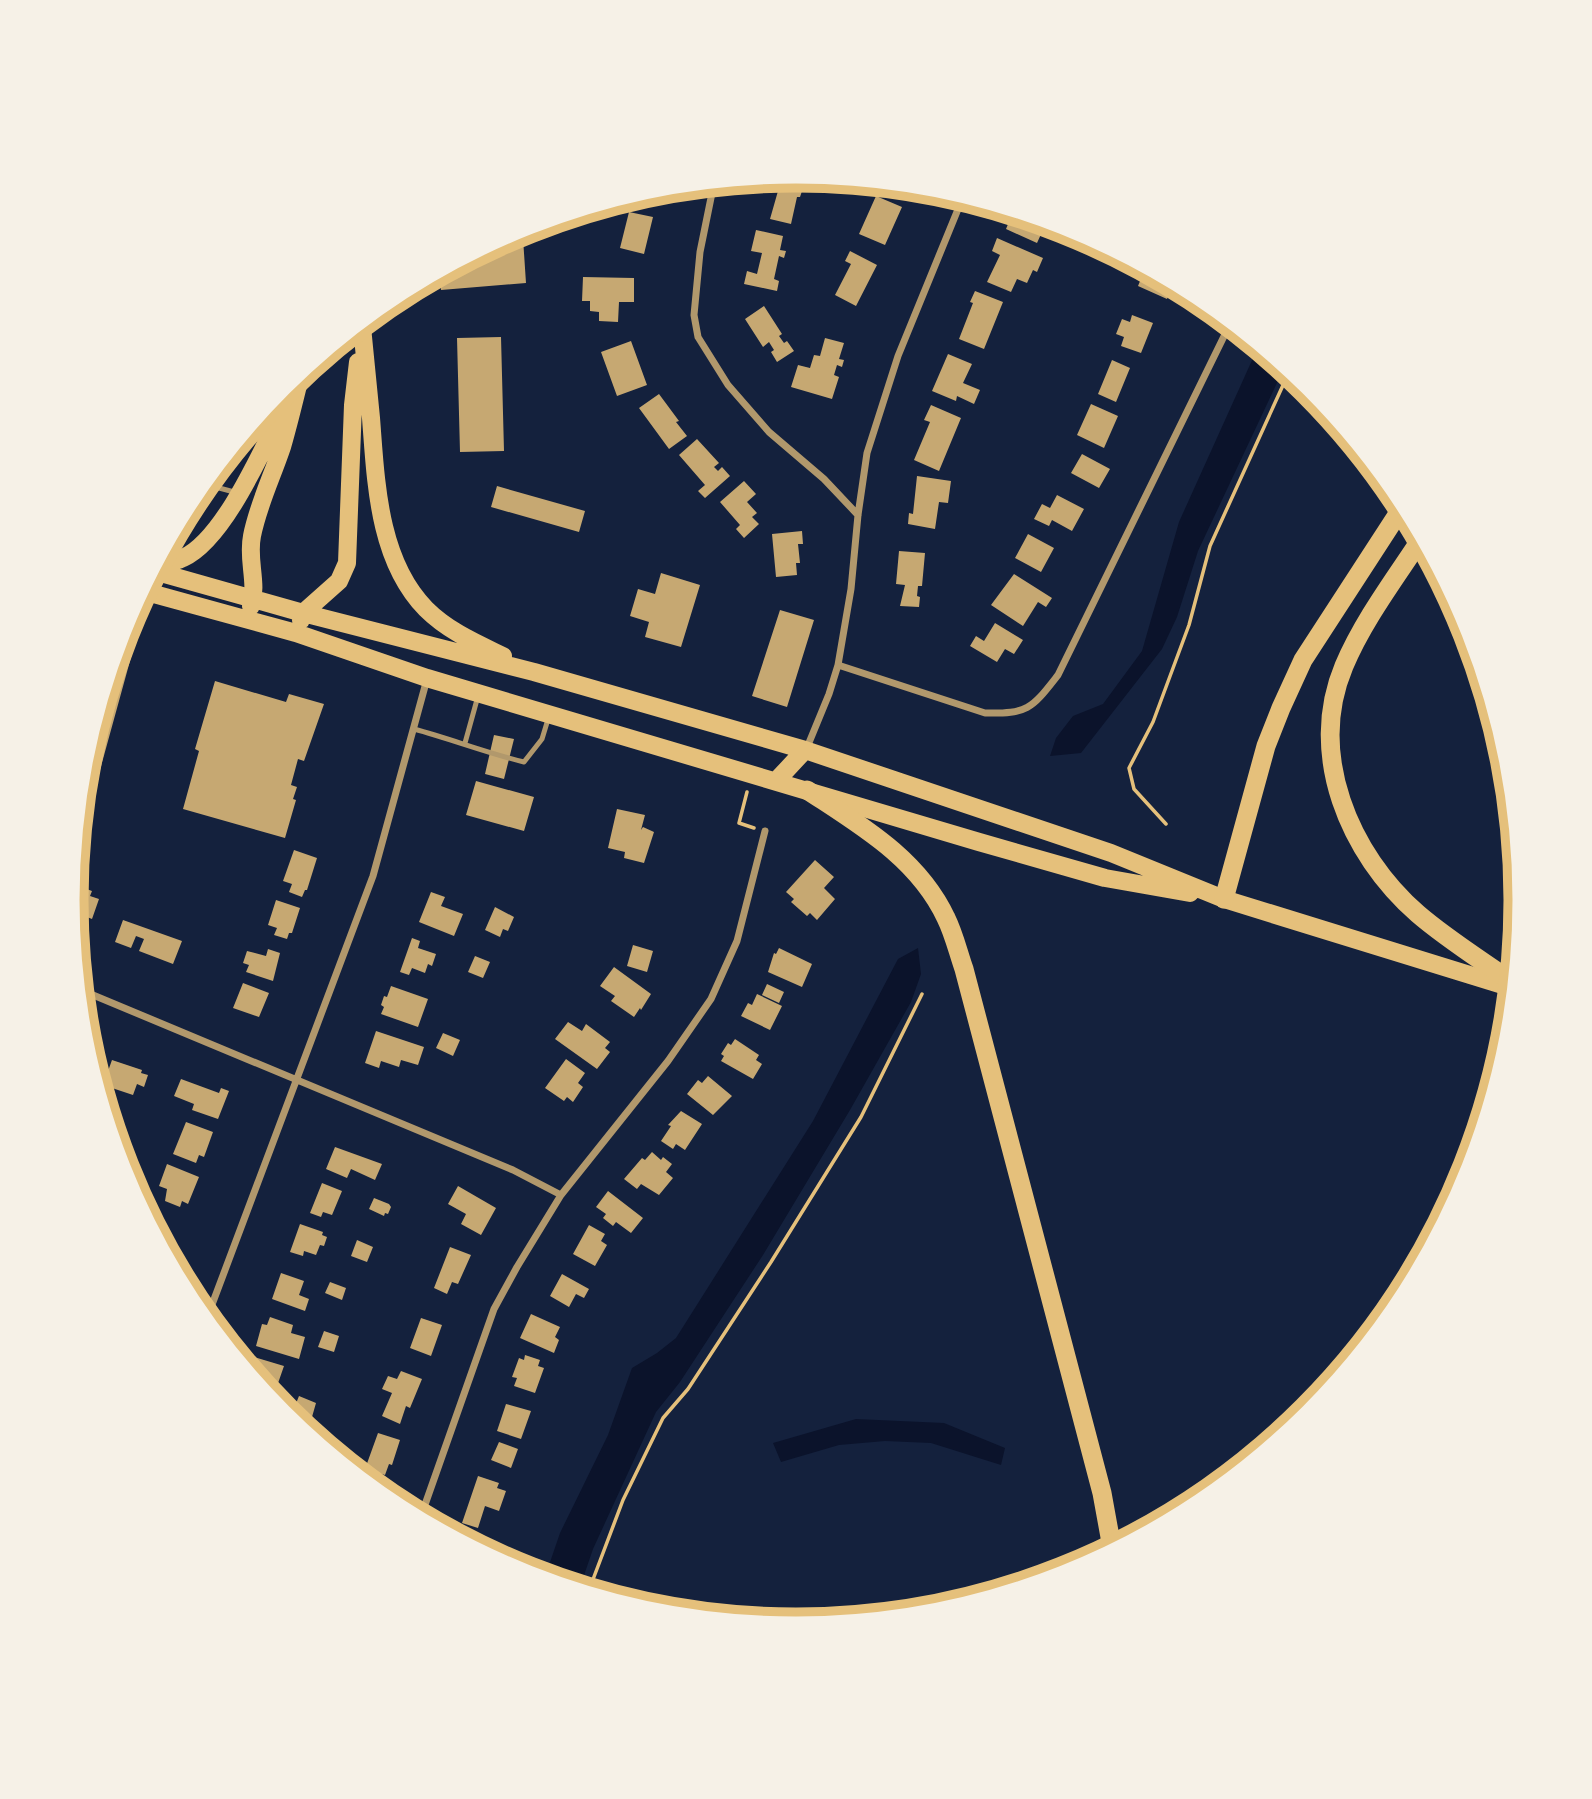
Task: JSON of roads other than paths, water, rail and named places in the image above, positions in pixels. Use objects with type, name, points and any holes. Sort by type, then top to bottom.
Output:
[{"type":"highway","points":[[1224,899],[1266,746],[1281,708],[1303,660],[1396,517]]},
{"type":"highway","points":[[1415,548],[1368,620],[1344,666],[1330,727],[1330,755],[1338,794],[1354,831],[1377,872],[1417,913],[1503,976]]},
{"type":"highway","points":[[807,790],[883,840],[925,881],[946,918],[968,983],[1102,1493],[1110,1538]]},
{"type":"main road","points":[[363,335],[379,503],[392,551],[407,584],[425,608],[452,630],[534,672]]},
{"type":"main road","points":[[296,633],[303,612],[339,581],[346,563],[353,405],[361,337]]},
{"type":"main road","points":[[247,620],[254,598],[249,558],[256,515],[282,448],[296,393]]},
{"type":"main road","points":[[169,563],[184,558],[200,546],[241,493],[286,404]]},
{"type":"main road","points":[[163,573],[534,672],[805,750],[1111,853],[1224,899],[1503,985]]},
{"type":"main road","points":[[153,595],[296,633],[427,678],[1104,878],[1224,899]]},
{"type":"main road","points":[[777,780],[805,750]]},
{"type":"street","points":[[712,193],[699,253],[694,315],[698,337],[728,385],[769,432],[824,479],[858,515]]},
{"type":"street","points":[[805,750],[829,694],[838,665],[851,589],[867,453],[898,356],[959,207]]},
{"type":"street","points":[[838,665],[985,713],[1007,713],[1035,704],[1058,676],[1226,333]]},
{"type":"street","points":[[212,1306],[373,876],[427,678]]},
{"type":"street","points":[[425,1507],[494,1310],[517,1266],[561,1195],[668,1061],[711,999],[737,941],[765,831]]},
{"type":"street","points":[[90,994],[513,1170],[561,1195]]},
{"type":"lane","points":[[216,487],[241,493]]},
{"type":"lane","points":[[465,743],[478,693]]},
{"type":"lane","points":[[414,729],[465,743],[486,753],[524,762],[542,739],[549,713]]},
{"type":"water","points":[[1254,355],[1279,378],[1198,551],[1177,617],[1162,649],[1081,753],[1050,756],[1056,738],[1073,716],[1103,704],[1142,651],[1179,522]]},
{"type":"water","points":[[918,948],[921,974],[911,1002],[763,1255],[680,1382],[656,1412],[593,1549],[583,1579],[549,1567],[560,1533],[608,1435],[632,1368],[676,1338],[813,1121],[898,959]]},
{"type":"water","points":[[856,1419],[944,1423],[1005,1448],[1001,1465],[931,1443],[885,1441],[839,1445],[781,1462],[773,1443]]}]
